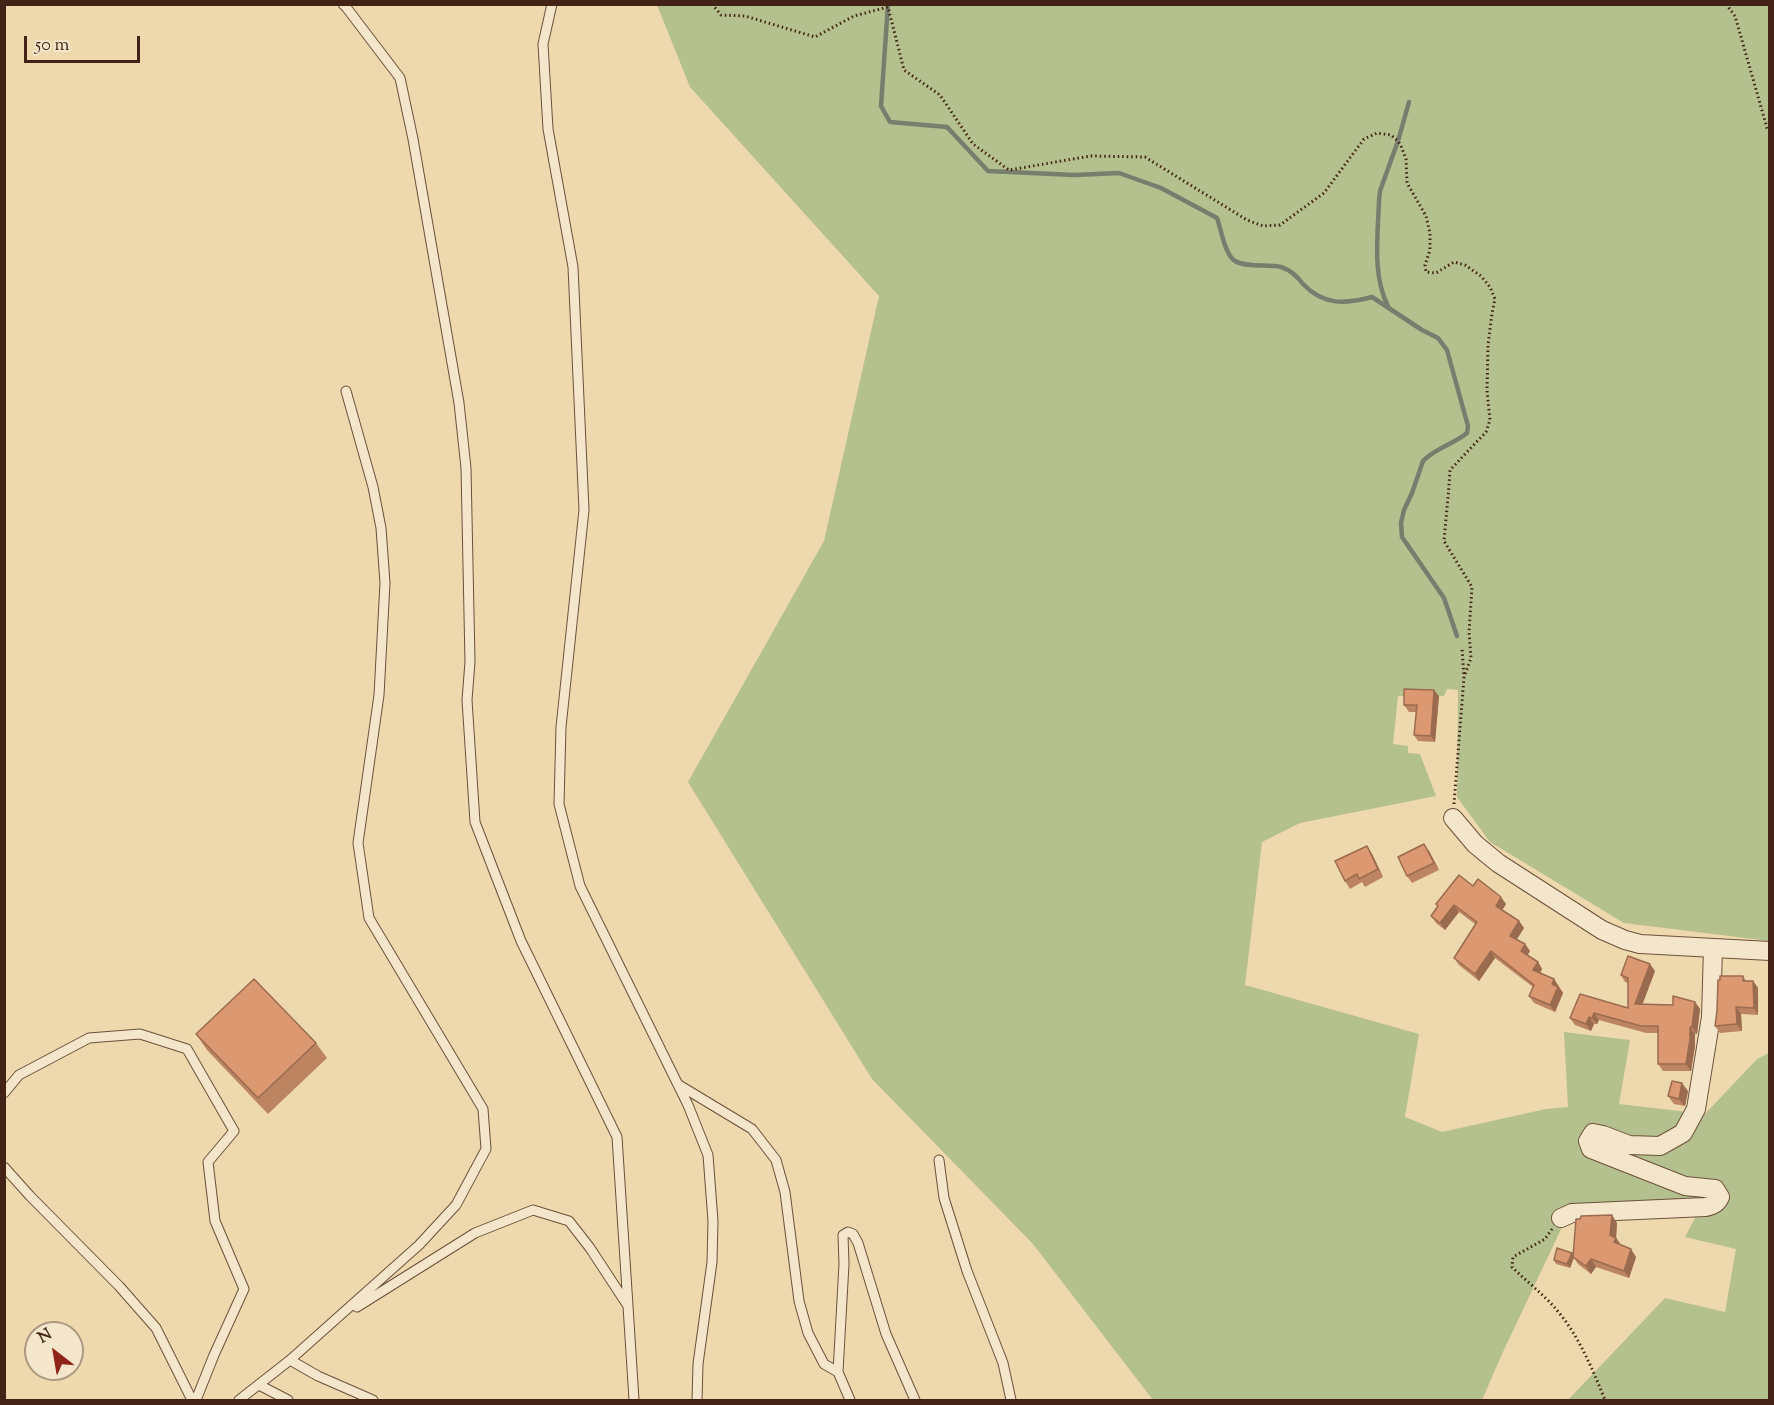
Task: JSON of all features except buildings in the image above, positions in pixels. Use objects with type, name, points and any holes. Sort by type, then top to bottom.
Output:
[{"type":"street","points":[[1454,818],[1474,844],[1498,863],[1602,930],[1625,940],[1640,944],[1770,951]]},
{"type":"street","points":[[1561,1218],[1572,1213],[1705,1207],[1718,1202],[1720,1197],[1715,1190],[1685,1186],[1591,1149],[1588,1142],[1593,1133],[1629,1145],[1660,1146],[1683,1133],[1696,1109],[1711,1017],[1713,948]]},
{"type":"lane","points":[[343,4],[400,78],[413,139],[459,403],[466,468],[470,662],[467,700],[475,822],[521,941],[617,1137],[634,1401]]},
{"type":"lane","points":[[552,4],[543,44],[548,129],[573,267],[584,510],[561,727],[559,804],[580,886],[678,1084],[708,1155],[713,1221],[712,1262],[698,1364],[697,1401]]},
{"type":"lane","points":[[239,1401],[334,1322],[419,1245],[456,1205],[486,1149],[483,1109],[369,918],[358,843],[379,695],[385,583],[381,528],[375,497],[346,391]]},
{"type":"lane","points":[[4,1093],[19,1075],[89,1038],[140,1034],[187,1049],[234,1131],[208,1162],[215,1221],[244,1288],[194,1401]]},
{"type":"lane","points":[[678,1084],[752,1129],[776,1160],[785,1192],[799,1301],[808,1333],[824,1364],[838,1372]]},
{"type":"lane","points":[[939,1160],[944,1198],[967,1271],[1003,1363],[1011,1401]]},
{"type":"lane","points":[[4,1167],[119,1286],[156,1328],[194,1401]]},
{"type":"lane","points":[[334,1322],[475,1233],[533,1210],[569,1221],[591,1248],[628,1306]]},
{"type":"lane","points":[[850,1401],[838,1372],[844,1264],[843,1235],[848,1232],[851,1232],[858,1242],[886,1334],[915,1401]]},
{"type":"lane","points":[[290,1360],[318,1376],[373,1401]]},
{"type":"lane","points":[[259,1385],[288,1401]]},
{"type":"path","points":[[712,4],[721,15],[746,16],[815,36],[854,15],[888,7],[904,70],[940,95],[973,144],[1009,170],[1091,156],[1145,158],[1247,220],[1263,226],[1280,225],[1324,193],[1364,139],[1377,133],[1390,135],[1398,141],[1406,159],[1407,183],[1426,216],[1430,233],[1426,272],[1436,273],[1454,262],[1466,265],[1490,287],[1495,299],[1488,345],[1487,391],[1491,420],[1486,432],[1450,470],[1444,541],[1472,587],[1469,632],[1471,658],[1464,676]]},
{"type":"path","points":[[1726,4],[1735,16],[1770,132]]},
{"type":"path","points":[[1454,818],[1464,676],[1462,648]]},
{"type":"path","points":[[1561,1218],[1545,1239],[1513,1257],[1512,1267],[1556,1309],[1577,1338],[1605,1401]]},
{"type":"green space","points":[[657,5],[1769,5],[1769,941],[1624,923],[1490,842],[1457,797],[1458,690],[1447,689],[1444,696],[1398,696],[1393,744],[1408,746],[1408,753],[1420,754],[1436,796],[1300,823],[1262,842],[1245,985],[1419,1034],[1405,1117],[1442,1132],[1546,1109],[1568,1107],[1564,1032],[1630,1040],[1619,1104],[1705,1114],[1757,1059],[1769,1053],[1769,1400],[1568,1400],[1665,1298],[1725,1312],[1736,1249],[1685,1237],[1704,1201],[1582,1210],[1563,1225],[1482,1400],[1153,1400],[1033,1244],[872,1079],[688,782],[824,541],[879,296],[690,87]]},
{"type":"waterway","points":[[888,4],[881,106],[890,122],[947,127],[988,171],[1074,175],[1119,173],[1161,188],[1217,218],[1226,248],[1235,261],[1285,268],[1311,291],[1327,300],[1344,302],[1372,297],[1438,338],[1447,350],[1468,426],[1467,433],[1423,461],[1401,523],[1402,537],[1444,598],[1457,636]]},
{"type":"waterway","points":[[1388,306],[1378,268],[1380,191],[1409,102]]}]
